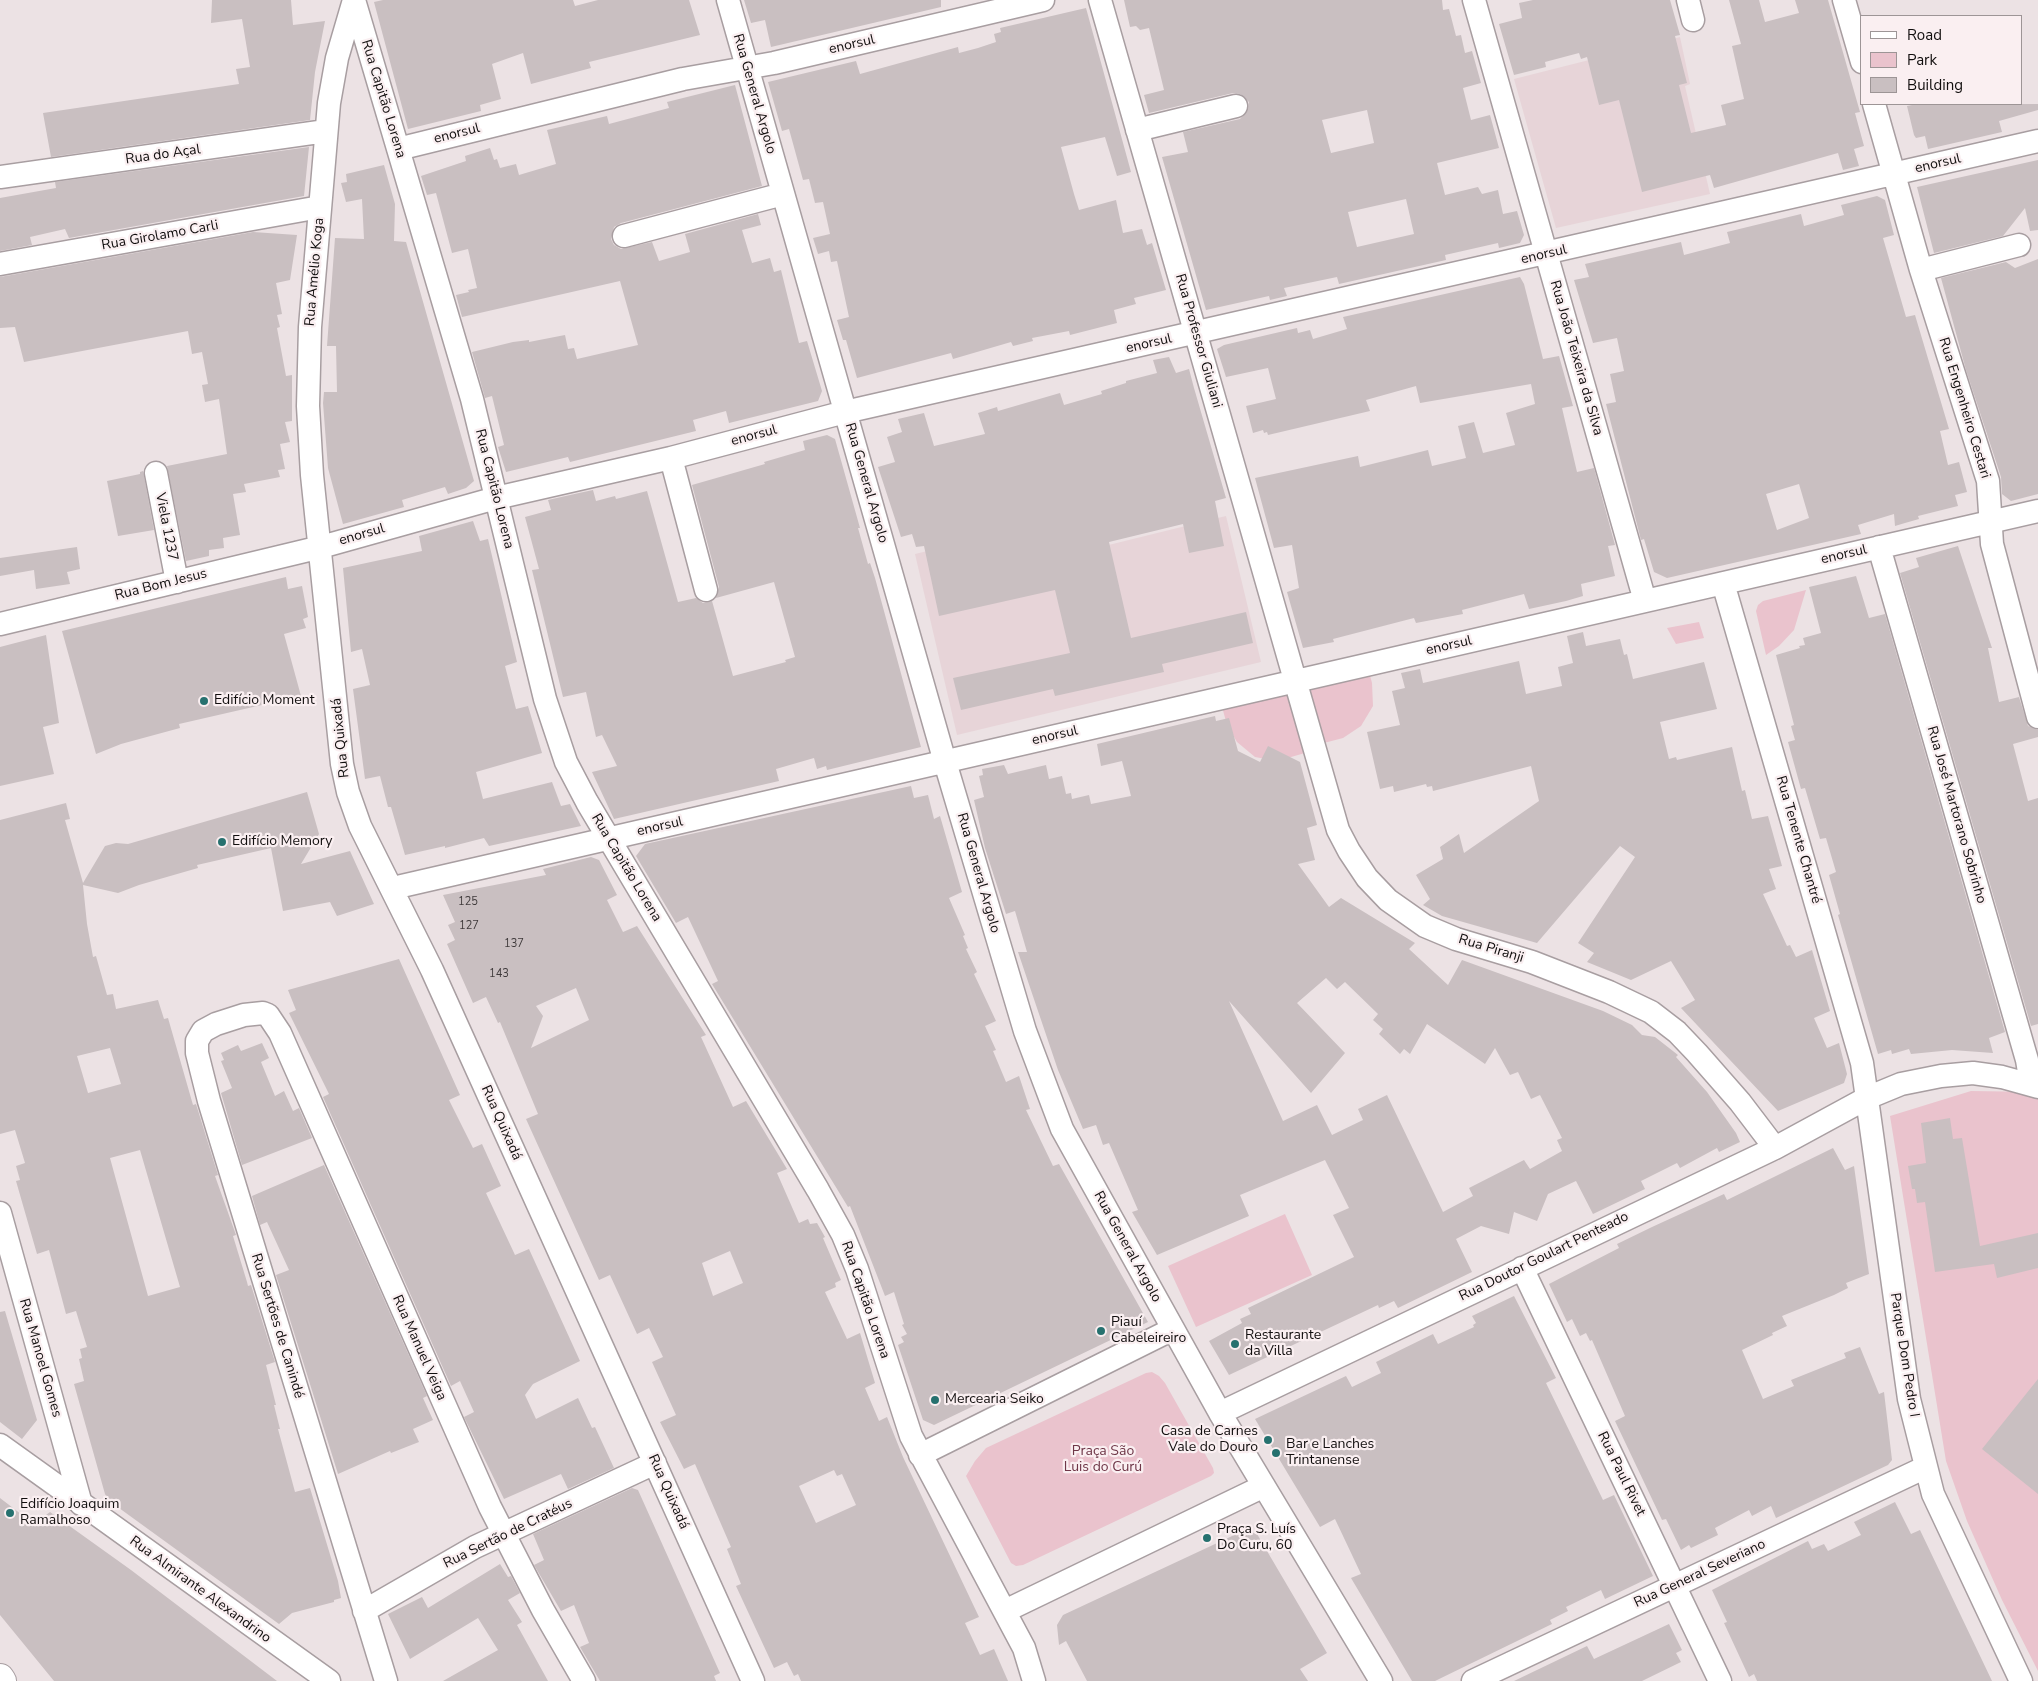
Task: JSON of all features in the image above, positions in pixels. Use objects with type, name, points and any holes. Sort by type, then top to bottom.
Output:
[{"type":"street","name":"Rua Amélio Koga","points":[[321,547],[312,475],[308,406],[310,327],[329,102],[337,58],[354,0]]},
{"type":"street","name":"Rua Capitão Lorena","points":[[354,0],[472,399],[545,699],[566,762],[608,838],[843,1235],[857,1269],[911,1436],[1024,1648],[1034,1681]]},
{"type":"street","name":"Rua General Argolo","points":[[728,0],[945,762],[1024,1031],[1062,1129],[1220,1413],[1381,1681]]},
{"type":"street","name":"enorsul","points":[[398,149],[683,79],[746,68],[1010,4],[1043,0]]},
{"type":"street","name":"Rua Professor Giuliani","points":[[1100,0],[1296,681]]},
{"type":"street","name":"Rua João Teixeira da Silva","points":[[1474,0],[1645,601]]},
{"type":"street","points":[[1844,0],[1860,55]]},
{"type":"street","name":"Rua Engenheiro Cestari","points":[[1874,105],[1921,270],[1988,481],[1989,522],[1996,561],[2038,716]]},
{"type":"street","points":[[1137,130],[1236,106]]},
{"type":"street","name":"Rua do Açal","points":[[0,177],[326,132]]},
{"type":"street","name":"enorsul","points":[[321,547],[496,498],[671,458],[846,412],[2038,141]]},
{"type":"street","points":[[624,236],[783,194]]},
{"type":"street","name":"Rua Girolamo Carli","points":[[0,264],[320,207]]},
{"type":"street","points":[[1921,270],[2019,246]]},
{"type":"street","points":[[671,458],[706,590]]},
{"type":"street","name":"Viela 1237","points":[[156,473],[176,582]]},
{"type":"street","name":"enorsul","points":[[393,888],[2038,511]]},
{"type":"street","name":"Rua Bom Jesus","points":[[0,624],[321,547]]},
{"type":"street","name":"Rua Quixadá","points":[[321,547],[342,764],[348,792],[360,826],[393,888],[436,979],[753,1681]]},
{"type":"street","name":"Rua José Martorano Sobrinho","points":[[1879,547],[2035,1085]]},
{"type":"street","name":"Rua Tenente Chantré","points":[[1723,583],[1862,1063],[1867,1098]]},
{"type":"street","name":"Rua Piranji","points":[[1296,681],[1338,830],[1367,878],[1388,900],[1406,914],[1456,939],[1532,962],[1609,992],[1651,1012],[1677,1032],[1697,1053],[1740,1102],[1775,1148]]},
{"type":"street","name":"Rua Manuel Veiga","points":[[263,1013],[274,1021],[280,1033],[503,1534],[543,1610],[584,1681]]},
{"type":"street","name":"Rua Sertões de Canindé","points":[[263,1013],[244,1015],[216,1024],[203,1031],[197,1041],[197,1054],[209,1101],[386,1681]]},
{"type":"street","name":"Rua Doutor Goulart Penteado","points":[[1220,1413],[1775,1148],[1867,1098],[1901,1084],[1940,1076],[1973,1073],[2002,1076],[2035,1085]]},
{"type":"street","name":"Parque Dom Pedro I","points":[[1867,1098],[1908,1399],[1933,1494],[2021,1681]]},
{"type":"street","name":"Rua Manoel Gomes","points":[[0,1212],[81,1504]]},
{"type":"street","name":"Rua Paul Rivet","points":[[1522,1268],[1720,1681]]},
{"type":"street","points":[[920,1455],[1173,1329]]},
{"type":"street","name":"Rua Almirante Alexandrino","points":[[0,1445],[306,1674],[329,1681]]},
{"type":"street","name":"Rua Sertão de Cratéus","points":[[364,1610],[476,1547],[655,1463]]},
{"type":"street","name":"Rua General Severiano","points":[[1473,1681],[1926,1467]]},
{"type":"street","points":[[1005,1611],[1264,1486]]},
{"type":"shaded area","points":[[1680,37],[1690,84],[1685,86],[1710,194],[1556,228],[1514,79]]},
{"type":"shaded area","points":[[1226,516],[1261,662],[957,735],[915,554],[1043,523],[1052,559]]},
{"type":"green space","points":[[1806,590],[1794,630],[1779,646],[1766,655],[1756,611],[1758,605],[1763,601]]},
{"type":"green space","points":[[1699,622],[1704,638],[1676,644],[1667,628]]},
{"type":"green space","points":[[1368,668],[1372,683],[1373,706],[1361,726],[1343,738],[1324,743],[1306,683]]},
{"type":"green space","points":[[1286,687],[1305,753],[1277,761],[1255,757],[1237,742],[1227,725],[1221,703]]},
{"type":"green space","points":[[1971,1091],[2038,1092],[2038,1671],[2002,1600],[1967,1521],[1946,1461],[1890,1116]]},
{"type":"green space","points":[[1285,1214],[1312,1275],[1196,1327],[1168,1266]]},
{"type":"green space","name":"Praça São Luis do Curú","points":[[1152,1372],[1165,1383],[1213,1468],[1214,1473],[1023,1565],[1016,1566],[1011,1563],[966,1476],[975,1461],[986,1448],[1146,1373]]},
{"type":"building","points":[[212,0],[291,0],[293,25],[325,21],[315,72],[310,120],[51,157],[43,113],[239,84],[236,69],[250,67],[242,19],[211,23]]},
{"type":"building","points":[[383,0],[573,0],[575,6],[598,0],[689,0],[700,35],[589,62],[591,68],[531,84],[523,53],[492,64],[501,99],[480,105],[481,111],[408,129],[374,2]]},
{"type":"building","points":[[744,0],[941,0],[941,7],[771,47],[765,20],[751,23]]},
{"type":"building","points":[[1124,0],[1442,0],[1443,10],[1449,9],[1456,36],[1461,35],[1465,53],[1472,51],[1481,83],[1463,88],[1471,120],[1490,115],[1499,148],[1437,163],[1445,195],[1478,187],[1482,194],[1498,190],[1503,214],[1517,211],[1524,235],[1520,243],[1499,248],[1498,243],[1445,255],[1446,260],[1339,284],[1337,277],[1284,288],[1287,296],[1270,300],[1269,296],[1206,310],[1162,157],[1188,152],[1183,132],[1240,119],[1248,110],[1249,102],[1240,94],[1233,93],[1149,113],[1144,95],[1164,90],[1149,28],[1140,30],[1136,26],[1130,27]],"holes":[[[1367,110],[1374,143],[1331,153],[1322,120]],[[1406,199],[1414,234],[1357,247],[1348,212]]]},
{"type":"building","points":[[1533,0],[1670,0],[1680,35],[1675,36],[1687,83],[1679,85],[1691,133],[1726,125],[1721,105],[1744,99],[1732,46],[1741,44],[1729,0],[1759,0],[1765,22],[1799,13],[1795,0],[1828,0],[1860,112],[1855,113],[1864,146],[1854,149],[1859,166],[1843,170],[1838,153],[1714,188],[1710,175],[1642,192],[1619,100],[1599,105],[1587,57],[1581,59],[1579,53],[1545,62],[1546,67],[1514,75],[1499,24],[1522,18],[1519,3]]},
{"type":"building","points":[[1086,8],[1131,172],[1117,176],[1105,137],[1061,147],[1074,194],[1079,210],[1116,200],[1123,233],[1142,229],[1147,245],[1152,243],[1166,290],[1134,298],[1136,304],[1114,310],[1117,323],[1070,335],[1069,331],[1032,338],[1033,341],[1013,346],[1011,342],[953,359],[951,353],[857,378],[846,340],[843,340],[837,320],[849,317],[837,261],[831,262],[829,251],[818,254],[813,238],[830,234],[823,202],[815,203],[809,179],[803,180],[789,129],[782,131],[768,82],[856,61],[860,74],[958,47],[959,53],[996,42],[994,34],[1001,32],[1000,28]]},
{"type":"building","points":[[735,85],[762,186],[621,223],[614,227],[611,239],[614,245],[621,249],[652,242],[659,261],[690,252],[685,234],[758,214],[761,225],[742,230],[752,263],[770,258],[774,272],[781,270],[799,343],[807,341],[822,391],[818,401],[729,423],[726,411],[693,420],[696,431],[570,462],[568,457],[506,472],[498,447],[504,445],[492,396],[485,398],[472,352],[513,342],[529,340],[529,342],[565,335],[568,349],[574,348],[577,359],[638,345],[620,281],[462,317],[456,295],[477,288],[468,249],[452,253],[436,193],[427,195],[421,176],[466,161],[465,156],[490,148],[494,160],[497,159],[500,168],[516,164],[519,175],[556,164],[547,130],[607,116],[609,124],[669,108],[667,102]]},
{"type":"building","points":[[2038,104],[2038,110],[1999,121],[2002,132],[1928,149],[1925,136],[1916,138],[1914,135],[1907,106]]},
{"type":"building","points":[[309,147],[304,196],[69,238],[65,229],[30,237],[32,245],[0,251],[0,198],[56,188],[55,182]]},
{"type":"building","points":[[2038,160],[2038,230],[2030,231],[2025,208],[2003,236],[1934,253],[1917,187]]},
{"type":"building","points":[[384,165],[395,204],[394,241],[406,242],[474,481],[466,488],[448,494],[445,487],[402,500],[404,507],[343,524],[328,468],[323,403],[324,392],[337,392],[336,346],[327,346],[335,238],[364,239],[362,199],[346,202],[341,183],[347,182],[346,174]]},
{"type":"building","points":[[1877,196],[1885,200],[1894,235],[1883,238],[1906,317],[1915,315],[1949,429],[1940,431],[1948,465],[1959,462],[1967,492],[1955,495],[1958,506],[1918,516],[1919,519],[1895,526],[1894,514],[1858,525],[1861,534],[1667,578],[1654,572],[1644,539],[1641,540],[1606,404],[1616,402],[1610,374],[1624,371],[1617,338],[1593,343],[1574,280],[1589,277],[1585,264],[1681,242],[1684,255],[1730,243],[1727,232],[1801,214],[1804,226],[1844,215],[1841,205]],"holes":[[[1799,484],[1809,518],[1777,530],[1766,494]]]},
{"type":"building","points":[[253,232],[297,235],[290,280],[276,283],[282,314],[277,315],[280,327],[277,328],[286,376],[292,375],[292,421],[285,422],[290,442],[280,444],[285,469],[278,470],[280,477],[244,484],[246,492],[233,494],[240,535],[223,538],[224,548],[209,550],[209,556],[186,561],[167,466],[227,454],[219,399],[205,402],[202,385],[208,384],[202,352],[192,354],[188,331],[24,362],[15,327],[0,328],[0,277]]},
{"type":"building","points":[[2038,259],[2038,494],[2011,501],[2002,494],[2001,477],[1966,370],[1941,278],[2006,262],[2015,268]]},
{"type":"building","points":[[1520,277],[1524,284],[1543,359],[1559,356],[1573,406],[1562,408],[1577,472],[1594,468],[1615,545],[1608,546],[1615,576],[1581,584],[1583,596],[1566,601],[1529,609],[1524,594],[1462,610],[1463,614],[1416,623],[1414,618],[1333,639],[1334,642],[1303,648],[1287,592],[1299,588],[1292,545],[1274,548],[1255,478],[1358,456],[1360,467],[1428,450],[1432,466],[1466,458],[1458,426],[1474,422],[1483,453],[1515,445],[1506,413],[1535,404],[1531,384],[1420,403],[1416,386],[1366,400],[1370,411],[1268,435],[1263,430],[1253,433],[1246,406],[1276,399],[1268,368],[1226,377],[1217,349],[1224,345],[1297,328],[1298,333],[1310,330],[1313,339],[1347,329],[1343,317]]},
{"type":"building","points":[[1169,357],[1176,373],[1189,369],[1226,498],[1215,501],[1224,546],[1189,553],[1183,524],[1109,542],[1131,638],[1246,612],[1253,643],[1162,664],[1164,672],[1055,696],[1053,689],[961,710],[953,678],[1070,653],[1055,590],[939,616],[924,546],[916,547],[912,534],[901,537],[878,467],[895,462],[887,437],[902,432],[898,419],[924,413],[934,446],[985,434],[978,413],[997,407],[998,411],[1060,393],[1064,405],[1102,394],[1101,391],[1126,383],[1126,381],[1157,373],[1153,360]]},
{"type":"building","points":[[827,435],[835,439],[868,564],[870,563],[875,578],[921,747],[827,770],[826,766],[817,769],[814,758],[776,769],[779,781],[614,819],[592,772],[617,766],[602,735],[596,737],[586,692],[563,697],[532,570],[539,569],[525,517],[551,510],[548,500],[593,490],[596,501],[615,496],[616,499],[647,491],[678,602],[696,598],[703,603],[712,601],[733,676],[786,662],[785,660],[795,657],[774,582],[716,598],[719,587],[692,485],[765,464],[764,462],[805,450],[803,441]]},
{"type":"building","points":[[143,471],[154,530],[118,536],[107,481],[140,474]]},
{"type":"building","points":[[473,521],[480,541],[488,539],[517,662],[505,666],[516,709],[528,706],[542,753],[476,772],[483,799],[552,782],[561,806],[570,804],[581,826],[489,846],[484,838],[445,848],[445,846],[405,855],[391,807],[388,807],[380,776],[365,779],[353,689],[370,685],[362,649],[351,652],[343,568],[422,551],[419,536]]},
{"type":"building","points":[[1958,546],[1992,648],[1988,648],[1999,702],[2019,697],[2028,726],[2038,730],[2038,737],[2013,744],[2028,801],[2038,798],[2038,1024],[2031,1026],[1900,573],[1919,567],[1916,558]]},
{"type":"building","points":[[77,547],[80,569],[67,572],[70,584],[36,589],[34,570],[0,576],[0,558]]},
{"type":"building","points":[[1856,576],[1869,618],[1885,614],[2005,1032],[1989,1038],[1993,1053],[1952,1050],[1911,1054],[1909,1049],[1892,1054],[1891,1050],[1878,1054],[1838,915],[1840,914],[1829,875],[1836,872],[1826,838],[1820,839],[1805,788],[1801,789],[1788,742],[1795,740],[1791,726],[1794,725],[1776,655],[1800,648],[1799,646],[1805,645],[1803,638],[1821,633],[1809,587]]},
{"type":"building","points":[[286,577],[288,589],[302,586],[308,617],[303,619],[306,628],[284,634],[301,696],[179,724],[180,728],[121,744],[96,754],[62,631]]},
{"type":"building","points":[[1583,632],[1586,646],[1620,639],[1624,655],[1627,654],[1633,679],[1704,662],[1717,709],[1660,722],[1669,759],[1676,757],[1677,760],[1732,747],[1742,791],[1745,790],[1752,819],[1768,816],[1782,866],[1769,869],[1776,889],[1763,894],[1787,946],[1790,945],[1796,957],[1812,950],[1830,1011],[1814,1018],[1827,1048],[1839,1043],[1847,1074],[1844,1083],[1778,1111],[1681,1008],[1695,1000],[1671,961],[1631,980],[1587,962],[1594,953],[1578,943],[1635,857],[1620,846],[1537,943],[1442,916],[1423,905],[1430,899],[1416,875],[1443,859],[1440,847],[1459,834],[1464,853],[1539,801],[1531,766],[1433,791],[1432,786],[1427,787],[1426,784],[1394,792],[1393,786],[1380,789],[1367,732],[1400,725],[1392,691],[1405,688],[1401,673],[1420,669],[1423,683],[1519,661],[1526,694],[1562,686],[1558,667],[1573,663],[1567,636]]},
{"type":"building","points":[[46,635],[59,723],[43,727],[54,774],[0,786],[0,647]]},
{"type":"building","points":[[1215,716],[1216,721],[1229,718],[1238,751],[1260,762],[1268,746],[1300,762],[1317,825],[1307,828],[1315,860],[1298,864],[1329,907],[1341,898],[1415,943],[1409,949],[1448,985],[1462,960],[1603,1011],[1632,1025],[1642,1035],[1655,1037],[1678,1055],[1676,1057],[1707,1092],[1736,1133],[1740,1142],[1719,1152],[1717,1148],[1680,1168],[1677,1163],[1641,1181],[1645,1189],[1593,1214],[1576,1181],[1548,1194],[1537,1221],[1514,1212],[1509,1234],[1481,1226],[1456,1239],[1472,1272],[1398,1308],[1394,1301],[1379,1308],[1378,1305],[1229,1375],[1209,1341],[1242,1323],[1240,1319],[1251,1314],[1248,1308],[1354,1257],[1333,1215],[1349,1208],[1325,1160],[1240,1195],[1249,1216],[1157,1255],[1132,1212],[1138,1210],[1109,1143],[1103,1145],[1096,1125],[1083,1129],[1058,1070],[1018,952],[1027,952],[1015,911],[1006,914],[985,848],[974,800],[984,797],[979,776],[983,775],[982,769],[1004,765],[1008,774],[1046,765],[1049,779],[1062,776],[1066,794],[1071,793],[1072,799],[1089,795],[1091,804],[1131,796],[1122,761],[1101,766],[1097,744]],"holes":[[[1326,978],[1337,989],[1345,982],[1378,1014],[1373,1020],[1383,1029],[1379,1034],[1400,1054],[1404,1049],[1410,1054],[1427,1024],[1485,1064],[1495,1048],[1510,1075],[1518,1072],[1531,1099],[1540,1095],[1562,1138],[1557,1140],[1562,1151],[1530,1169],[1524,1160],[1469,1188],[1473,1196],[1443,1212],[1387,1095],[1358,1109],[1363,1120],[1332,1135],[1317,1105],[1283,1121],[1229,1001],[1311,1093],[1345,1053],[1297,1003]]]},
{"type":"building","points":[[911,786],[914,798],[928,795],[934,819],[940,816],[962,892],[949,898],[965,935],[963,936],[968,948],[966,949],[977,972],[974,974],[996,1021],[985,1026],[996,1050],[993,1051],[1006,1082],[1019,1076],[1030,1109],[1026,1110],[1053,1166],[1059,1164],[1148,1322],[934,1425],[923,1420],[898,1345],[904,1342],[901,1337],[907,1334],[902,1325],[904,1324],[894,1292],[885,1296],[850,1206],[848,1207],[712,984],[718,981],[688,917],[676,923],[636,856],[645,844]]},
{"type":"building","points":[[307,792],[319,834],[301,864],[350,851],[374,904],[337,916],[330,902],[283,911],[271,848],[197,865],[198,868],[118,893],[83,885],[93,957],[96,956],[107,995],[113,994],[116,1009],[158,1000],[164,1019],[168,1018],[193,1105],[196,1104],[218,1175],[215,1176],[236,1235],[233,1236],[248,1286],[251,1285],[275,1362],[266,1365],[276,1405],[274,1405],[280,1429],[278,1429],[295,1492],[310,1488],[338,1581],[341,1598],[334,1600],[334,1602],[292,1613],[279,1624],[108,1500],[74,1384],[84,1381],[79,1359],[82,1358],[80,1349],[87,1347],[76,1311],[66,1314],[49,1250],[37,1254],[16,1181],[20,1180],[16,1166],[25,1163],[15,1130],[0,1134],[0,820],[66,803],[70,819],[65,820],[83,883],[105,846],[116,843],[128,844]],"holes":[[[110,1048],[121,1084],[88,1093],[77,1056]],[[140,1150],[180,1287],[148,1296],[110,1158]]]},
{"type":"building","points":[[591,857],[599,860],[617,895],[607,900],[623,932],[637,926],[706,1035],[701,1037],[733,1107],[746,1101],[787,1169],[777,1173],[799,1223],[808,1219],[810,1224],[817,1223],[825,1237],[823,1238],[841,1280],[835,1283],[836,1287],[825,1292],[847,1339],[860,1333],[875,1383],[865,1388],[879,1421],[887,1417],[903,1457],[979,1617],[965,1623],[980,1655],[994,1649],[1008,1681],[801,1681],[798,1674],[794,1676],[787,1662],[774,1668],[736,1586],[741,1584],[727,1549],[731,1547],[695,1464],[684,1469],[660,1422],[676,1415],[652,1362],[663,1357],[649,1328],[637,1334],[610,1275],[599,1280],[526,1119],[538,1114],[500,1022],[498,1023],[486,997],[473,1003],[447,944],[455,940],[448,925],[455,922],[443,895],[546,875],[543,869]],"holes":[[[576,988],[589,1020],[531,1048],[543,1016],[536,1006]],[[730,1251],[743,1283],[713,1296],[702,1263]],[[834,1470],[837,1476],[842,1474],[856,1505],[816,1523],[799,1486]]]},
{"type":"building","points":[[399,959],[460,1095],[449,1100],[473,1148],[482,1144],[501,1186],[486,1193],[515,1255],[529,1249],[580,1361],[533,1384],[525,1395],[536,1419],[578,1398],[592,1428],[595,1427],[614,1468],[568,1489],[561,1474],[504,1499],[464,1417],[474,1412],[460,1381],[451,1386],[323,1097],[329,1094],[289,1013],[296,1010],[288,990]]},
{"type":"building","points":[[262,1043],[269,1058],[261,1062],[275,1096],[284,1091],[293,1111],[299,1108],[312,1138],[242,1165],[221,1093],[232,1088],[221,1061],[224,1060],[221,1053],[238,1045],[241,1051]]},
{"type":"building","points":[[1950,1118],[1953,1139],[1962,1138],[1980,1246],[2038,1233],[2038,1268],[1997,1278],[1994,1264],[1935,1272],[1925,1202],[1917,1203],[1915,1189],[1912,1189],[1908,1166],[1926,1163],[1921,1123]]},
{"type":"building","points":[[1833,1148],[1845,1170],[1854,1166],[1869,1274],[1846,1283],[1848,1288],[1834,1295],[1782,1316],[1787,1326],[1742,1350],[1763,1399],[1794,1386],[1791,1380],[1846,1358],[1844,1353],[1860,1347],[1879,1394],[1884,1392],[1892,1460],[1888,1465],[1776,1518],[1771,1506],[1752,1516],[1749,1510],[1715,1528],[1718,1535],[1691,1548],[1689,1545],[1681,1550],[1666,1519],[1662,1520],[1615,1421],[1625,1416],[1592,1340],[1590,1341],[1586,1333],[1580,1336],[1572,1319],[1567,1322],[1549,1284],[1619,1248],[1617,1244],[1652,1227],[1724,1194],[1727,1200]]},
{"type":"building","points":[[324,1165],[427,1396],[423,1398],[433,1420],[413,1429],[419,1442],[391,1453],[390,1451],[338,1474],[276,1275],[289,1270],[267,1222],[260,1225],[252,1196]]},
{"type":"building","points":[[1514,1296],[1556,1378],[1546,1383],[1603,1500],[1614,1495],[1653,1576],[1605,1599],[1601,1590],[1566,1607],[1568,1611],[1550,1620],[1552,1624],[1435,1681],[1412,1681],[1351,1578],[1361,1574],[1335,1519],[1320,1527],[1255,1419],[1346,1376],[1352,1387],[1381,1373],[1376,1362],[1433,1334],[1438,1344],[1474,1327],[1473,1325],[1476,1323],[1472,1316]]},
{"type":"building","points":[[5,1311],[37,1420],[22,1439],[0,1422],[0,1312]]},
{"type":"building","points":[[2038,1379],[2038,1494],[1982,1449]]},
{"type":"building","points":[[632,1488],[638,1490],[720,1673],[714,1676],[716,1681],[600,1681],[580,1647],[589,1643],[574,1605],[561,1611],[534,1565],[544,1560],[533,1534]]},
{"type":"building","points":[[0,1498],[34,1524],[50,1512],[131,1570],[277,1681],[54,1681],[0,1615]]},
{"type":"building","points":[[1895,1502],[1911,1534],[1920,1530],[1992,1681],[1757,1681],[1754,1674],[1749,1677],[1724,1623],[1727,1622],[1712,1590],[1808,1541],[1812,1549],[1824,1544],[1828,1551],[1861,1535],[1854,1522]]},
{"type":"building","points":[[1245,1530],[1257,1534],[1327,1653],[1300,1669],[1308,1681],[1087,1681],[1066,1641],[1059,1645],[1057,1625],[1063,1615]]},
{"type":"building","points":[[500,1564],[508,1577],[511,1576],[520,1593],[508,1600],[522,1622],[517,1625],[548,1681],[443,1681],[498,1650],[478,1618],[410,1659],[388,1614],[422,1597],[428,1608]]},
{"type":"building","points":[[1669,1624],[1682,1650],[1676,1653],[1681,1662],[1642,1681],[1514,1681],[1587,1646],[1594,1659]]},
{"type":"place","name":"Edifício Moment","points":[[204,701]]},
{"type":"place","name":"Edifício Memory","points":[[222,842]]},
{"type":"place","name":"Piauí Cabeleireiro","points":[[1101,1331]]},
{"type":"place","name":"Restaurante da Villa","points":[[1235,1344]]},
{"type":"place","name":"Mercearia Seiko","points":[[935,1400]]},
{"type":"place","name":"Casa de Carnes Vale do Douro","points":[[1268,1440]]},
{"type":"place","name":"Bar e Lanches Trintanense","points":[[1276,1453]]},
{"type":"place","name":"Edifício Joaquim Ramalhoso","points":[[10,1513]]},
{"type":"place","name":"Praça S. Luís Do Curu, 60","points":[[1207,1538]]}]
